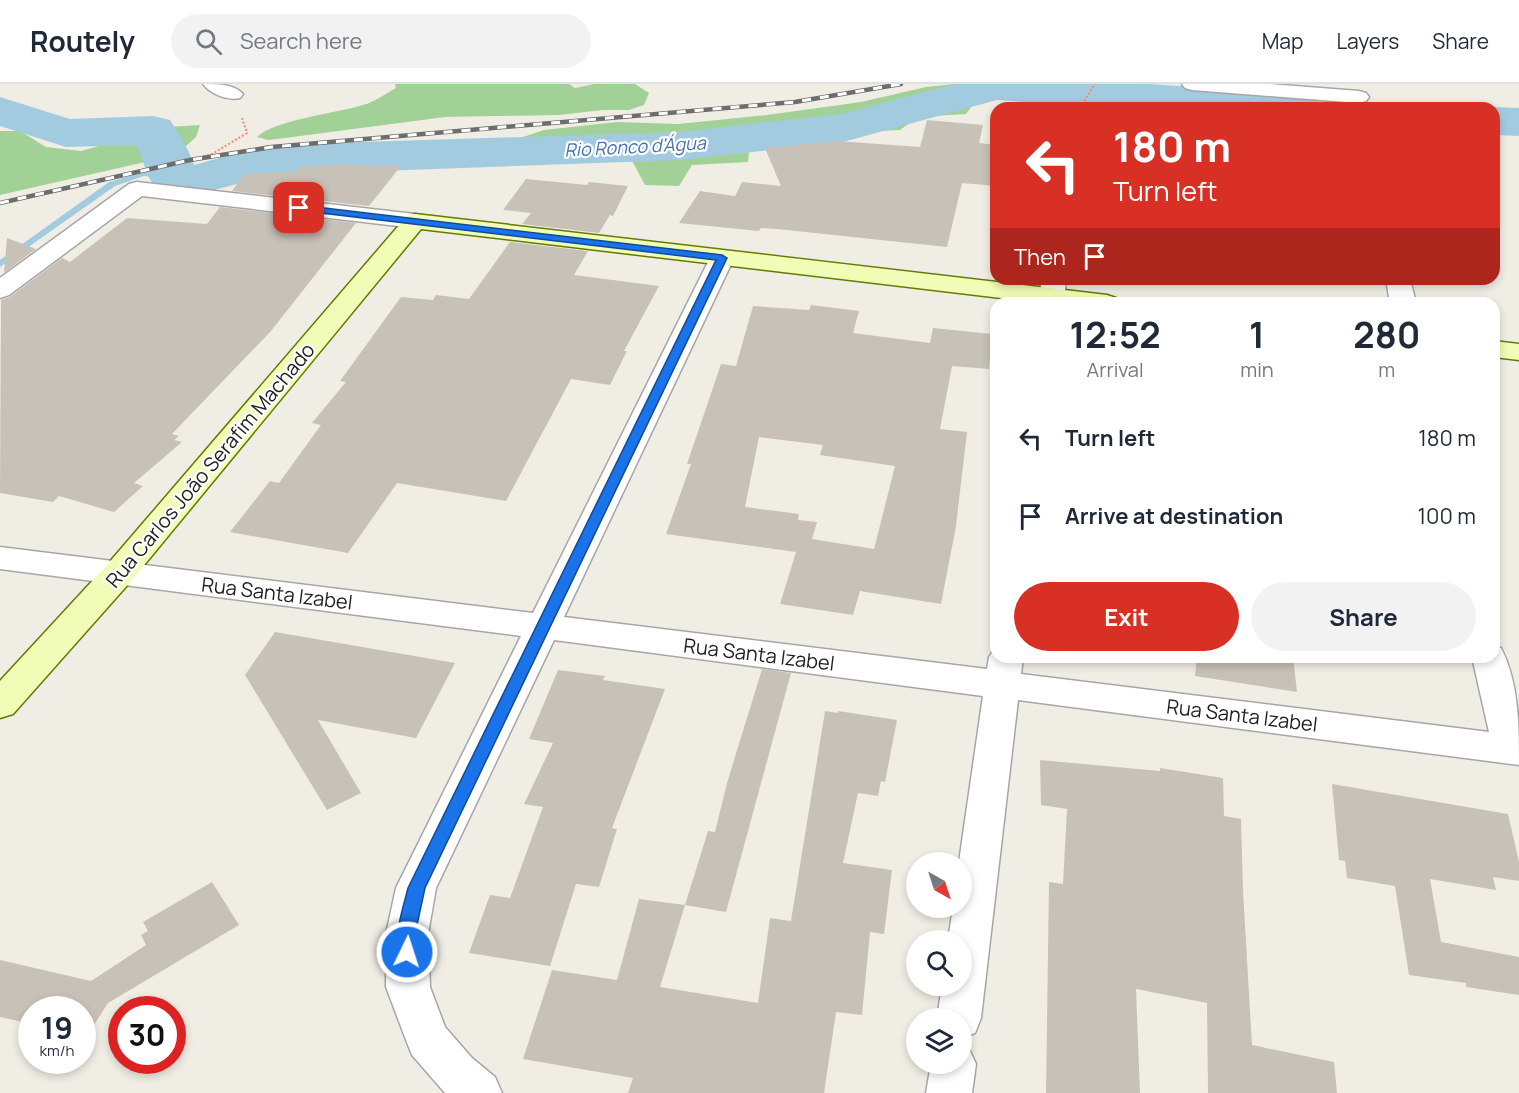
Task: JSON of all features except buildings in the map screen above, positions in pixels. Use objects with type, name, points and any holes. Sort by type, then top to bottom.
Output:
[{"type":"street","points":[[213,84],[233,94]]},
{"type":"street","points":[[1192,84],[1364,98]]},
{"type":"street","points":[[0,290],[137,189],[1074,297]]},
{"type":"street","name":"Rua Carlos João Serafim Machado","points":[[0,704],[119,573],[415,221]]},
{"type":"street","points":[[479,1093],[456,1073],[428,1040],[408,987],[406,934],[416,888],[722,258]]},
{"type":"street","points":[[1500,350],[1519,352]]},
{"type":"street","name":"Rua Santa Izabel","points":[[0,558],[544,627],[1004,671],[1515,749]]},
{"type":"street","points":[[1491,663],[1515,749]]},
{"type":"street","points":[[960,1008],[1004,671]]},
{"type":"street","points":[[949,1093],[952,1074]]},
{"type":"path","points":[[1084,102],[1095,85]]},
{"type":"path","points":[[172,164],[212,154],[248,133],[233,94]]},
{"type":"green space","points":[[395,84],[569,84],[575,88],[594,84],[635,84],[649,93],[644,105],[629,110],[603,110],[559,115],[445,117],[268,140],[257,137],[277,126],[367,104],[396,88]]},
{"type":"green space","points":[[954,84],[1081,84],[1292,102],[1084,102],[977,99],[966,114],[918,117],[900,130],[802,135],[750,143],[748,162],[692,165],[679,186],[645,185],[630,157],[583,154],[557,161],[526,158],[435,167],[425,160],[450,148],[499,145],[544,130],[617,122],[678,124],[767,115],[861,102],[926,87]]},
{"type":"green space","points":[[200,125],[196,137],[176,155],[0,195],[0,131],[20,131],[46,147],[81,151],[167,127]]},
{"type":"waterway","name":"Rio Ronco d'Água","points":[[0,111],[66,133],[153,130],[164,150],[173,176],[189,182],[267,160],[680,146],[843,128],[996,87],[1213,102]]},
{"type":"waterway","name":"Rio Ronco d'Água","points":[[1500,121],[1519,122]]},
{"type":"waterway","points":[[0,264],[112,184],[144,174],[173,176]]},
{"type":"railway","points":[[0,203],[190,160],[272,147],[795,102],[901,84]]},
{"type":"route","points":[[299,208],[722,258],[416,888],[406,934],[407,952]]}]
